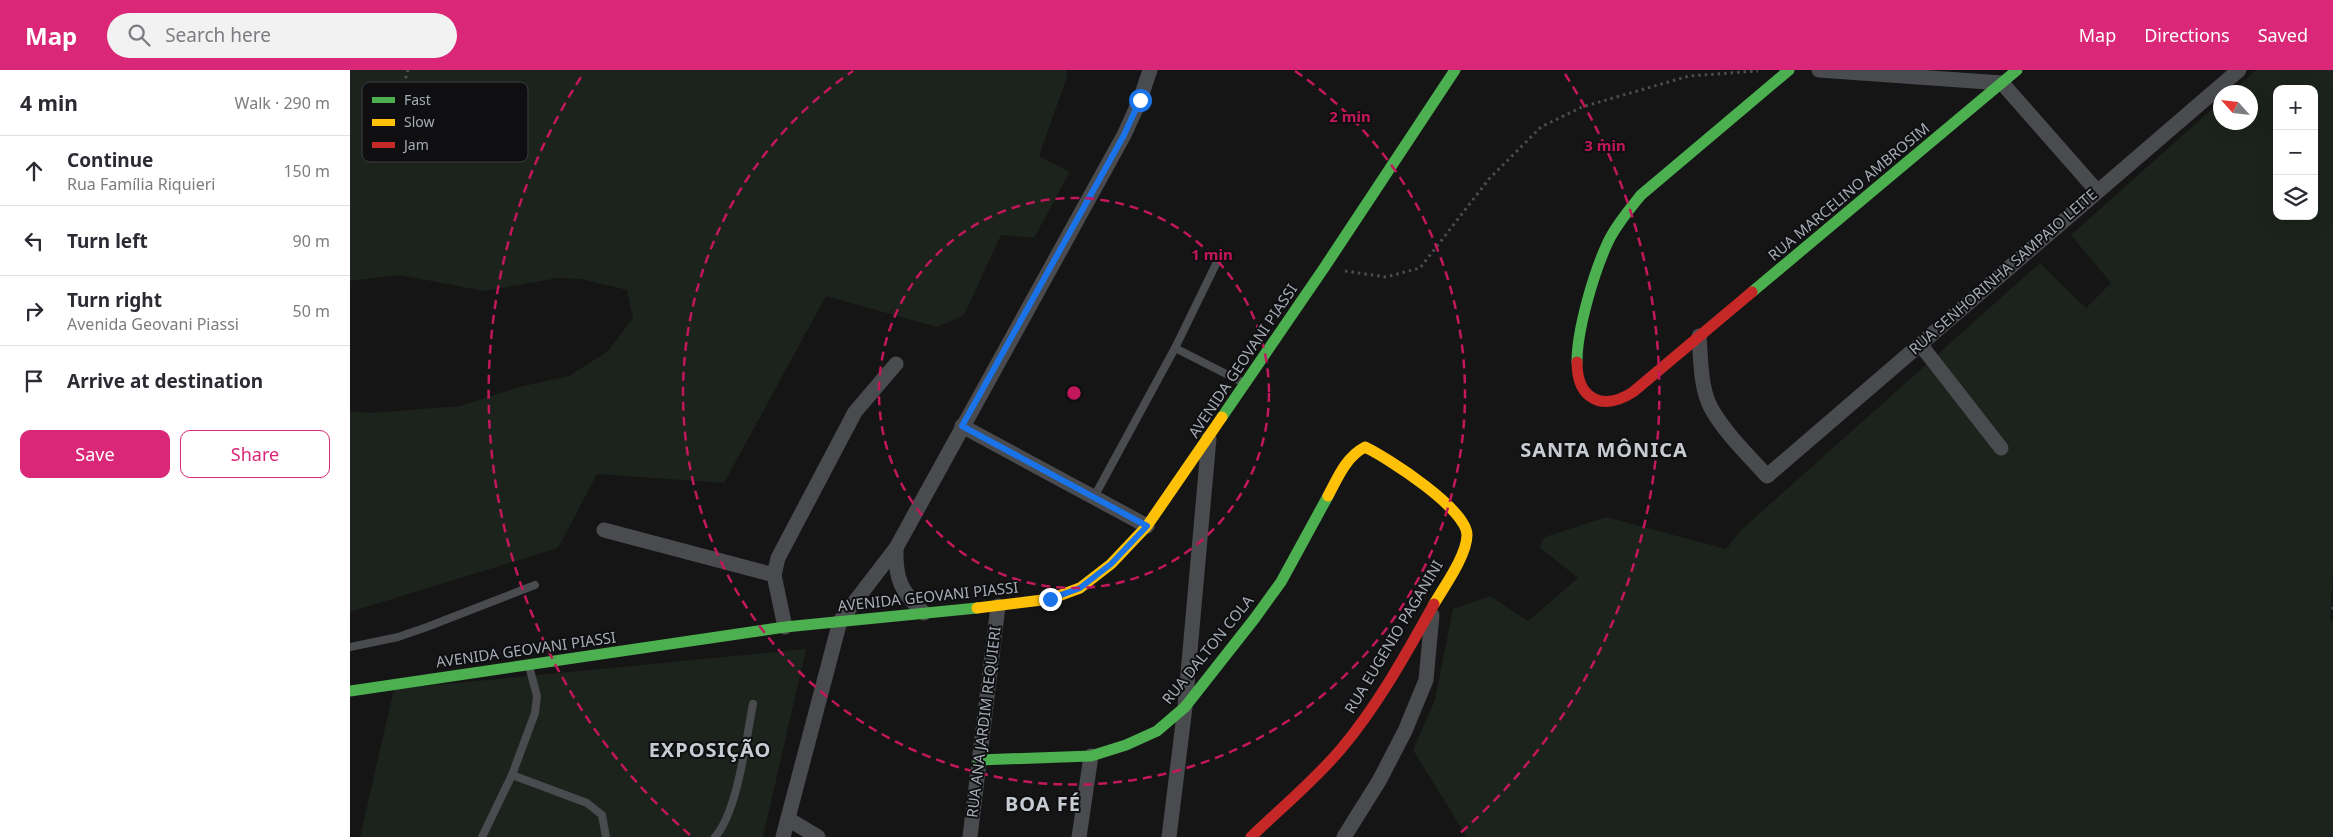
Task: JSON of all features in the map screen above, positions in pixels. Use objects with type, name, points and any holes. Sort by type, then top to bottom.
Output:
[{"type":"street","points":[[783,837],[840,621],[896,548],[1124,135],[1140,100],[1150,70]]},
{"type":"street","name":"AVENIDA GEOVANI PIASSI","points":[[350,691],[785,627],[1050,599],[1080,588],[1111,564],[1147,526],[1324,268],[1455,70]]},
{"type":"street","name":"RUA MARCELINO AMBROSIM","points":[[1789,70],[1641,195],[1624,216],[1608,241],[1578,347],[1577,366],[1582,384],[1590,396],[1598,402],[1620,401],[1633,392],[2018,70]]},
{"type":"street","points":[[1819,70],[2002,83],[2096,191]]},
{"type":"street","name":"RUA SENHORINHA SAMPAIO LEITE","points":[[1699,336],[1703,382],[1711,407],[1728,432],[1767,476],[2096,191],[2239,70]]},
{"type":"street","points":[[1920,344],[2001,448]]},
{"type":"street","points":[[785,627],[774,575],[778,558],[855,412],[896,364]]},
{"type":"street","points":[[962,426],[1147,526]]},
{"type":"street","points":[[1169,837],[1185,707],[1209,437]]},
{"type":"street","name":"RUA EUGENIO PAGANINI","points":[[1251,837],[1352,736],[1386,686],[1432,607],[1467,537],[1465,524],[1451,508],[1375,450],[1365,447],[1355,452]]},
{"type":"street","name":"RUA DALTON COLA","points":[[978,760],[1090,756],[1126,746],[1157,731],[1185,707],[1281,582],[1355,452]]},
{"type":"street","points":[[604,530],[774,575]]},
{"type":"street","points":[[896,548],[899,584],[912,602],[924,613]]},
{"type":"street","name":"RUA ANA JARDIM REQUIERI","points":[[970,837],[998,606]]},
{"type":"street","points":[[1344,837],[1380,781],[1405,731],[1426,680],[1432,607]]},
{"type":"street","points":[[1078,837],[1090,756]]},
{"type":"street","points":[[788,819],[818,837]]},
{"type":"lane","points":[[1094,497],[1175,348],[1217,262]]},
{"type":"lane","points":[[1175,348],[1245,384]]},
{"type":"lane","points":[[350,647],[398,637],[536,585]]},
{"type":"lane","points":[[482,837],[512,775],[535,713],[537,696],[528,664]]},
{"type":"lane","points":[[715,837],[728,818],[733,802],[753,704]]},
{"type":"lane","points":[[512,775],[587,803],[602,815],[606,837]]},
{"type":"path","points":[[1324,268],[1386,276],[1420,268],[1489,180],[1541,127],[1582,107],[1688,76],[1767,70]]},
{"type":"shaded area","points":[[350,70],[1066,70],[1067,77],[1039,156],[1070,172],[1034,238],[1001,235],[964,315],[937,327],[826,296],[724,483],[597,474],[558,548],[350,612],[350,411],[370,413],[460,406],[519,387],[569,376],[608,351],[633,318],[627,290],[581,279],[558,278],[484,291],[400,275],[350,281]]},
{"type":"shaded area","points":[[2256,70],[2333,70],[2333,572],[2330,620],[2333,620],[2333,837],[1467,837],[1413,750],[1435,700],[1453,609],[1490,596],[1528,621],[1578,578],[1539,547],[1545,537],[1606,517],[1726,549],[1740,531],[2040,263],[2086,308],[2111,283],[2071,235],[2213,108],[2213,130],[2258,130],[2258,85],[2239,85]]},
{"type":"shaded area","points":[[806,649],[763,837],[360,837],[394,689]]},
{"type":"traffic: fast","points":[[1222,417],[1324,268],[1455,70]]},
{"type":"traffic: fast","points":[[1577,362],[1583,317],[1592,284],[1608,242],[1623,218],[1641,195],[1789,70]]},
{"type":"traffic: fast","points":[[1752,292],[2017,70]]},
{"type":"traffic: fast","points":[[978,760],[1091,756],[1126,745],[1157,731],[1185,707],[1255,618],[1281,582],[1328,496]]},
{"type":"traffic: fast","points":[[350,691],[785,627],[977,608]]},
{"type":"traffic: slow","points":[[977,608],[1050,599],[1080,588],[1111,564],[1147,526],[1222,417]]},
{"type":"traffic: slow","points":[[1328,496],[1348,462],[1358,451],[1365,447],[1425,485],[1454,512],[1464,524],[1467,535],[1466,543],[1454,571],[1434,604]]},
{"type":"traffic: jam","points":[[1577,362],[1581,385],[1593,398],[1602,401],[1622,398],[1633,392],[1752,292]]},
{"type":"traffic: jam","points":[[1251,837],[1320,772],[1341,749],[1391,679],[1434,604]]},
{"type":"district","name":"SANTA MÔNICA","points":[[1604,450]]},
{"type":"district","name":"EXPOSIÇÃO","points":[[710,750]]},
{"type":"district","name":"BOA FÉ","points":[[1043,804]]},
{"type":"route","points":[[1050,599],[1080,588],[1111,564],[1147,526],[962,426],[1124,135],[1140,100]]}]
